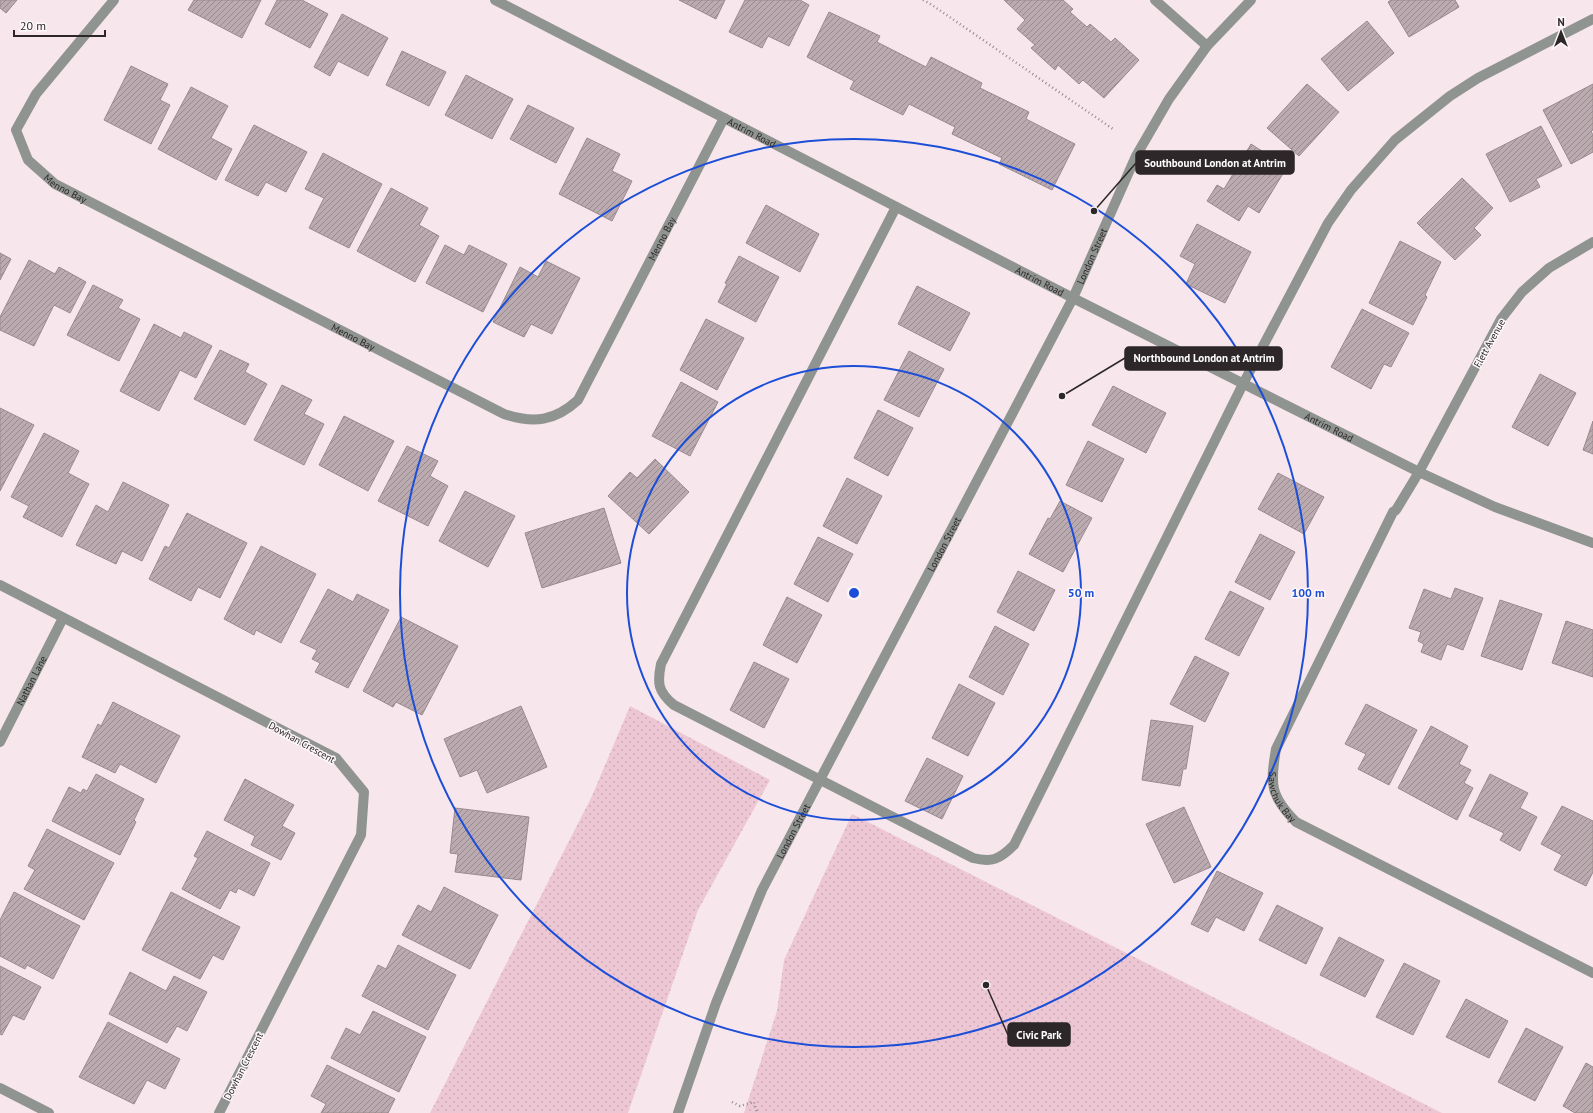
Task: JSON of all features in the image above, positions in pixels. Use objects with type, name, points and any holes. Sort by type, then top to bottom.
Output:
[{"type":"street","name":"Menno Bay","points":[[114,0],[36,94],[16,130],[28,160],[55,184],[504,414],[517,418],[531,420],[544,419],[558,415],[570,408],[578,400],[724,118]]},
{"type":"street","name":"Antrim Road","points":[[496,0],[1073,298],[1419,472],[1495,507],[1593,543]]},
{"type":"street","points":[[1156,0],[1207,46]]},
{"type":"street","name":"London Street","points":[[678,1113],[716,1004],[762,890],[1073,298],[1136,156],[1169,99],[1207,46],[1251,0]]},
{"type":"street","points":[[896,207],[661,664],[658,677],[660,688],[666,698],[674,705],[973,858],[984,861],[996,859],[1005,854],[1014,845],[1243,384],[1328,223],[1350,190],[1395,140],[1450,96],[1478,78],[1593,19]]},
{"type":"street","name":"Flett Avenue","points":[[1419,472],[1501,320],[1522,292],[1549,268],[1593,242]]},
{"type":"street","name":"Sawchuk Bay","points":[[1419,472],[1396,510],[1393,512],[1276,749],[1273,769],[1274,789],[1282,808],[1296,822],[1593,974]]},
{"type":"street","name":"Dowhan Crescent","points":[[0,585],[336,758],[364,792],[361,835],[219,1113]]},
{"type":"street","name":"Nathan Lane","points":[[0,742],[63,618]]},
{"type":"street","points":[[0,1088],[49,1113]]},
{"type":"path","points":[[923,0],[932,4],[1113,129]]},
{"type":"path","points":[[732,1102],[740,1106],[754,1102],[757,1113]]},
{"type":"shaded area","points":[[630,706],[770,780],[698,910],[628,1113],[430,1113],[592,796]]},
{"type":"shaded area","points":[[852,814],[1442,1113],[744,1113],[777,1011],[784,960]]},
{"type":"building","points":[[0,0],[17,0],[6,13],[0,8]]},
{"type":"building","points":[[194,0],[261,0],[242,38],[188,10]]},
{"type":"building","points":[[277,0],[302,0],[328,14],[310,48],[265,24]]},
{"type":"building","points":[[679,0],[725,0],[716,19]]},
{"type":"building","points":[[745,0],[800,0],[809,5],[789,46],[768,36],[762,48],[729,32]]},
{"type":"building","points":[[1004,0],[1063,0],[1073,9],[1070,12],[1087,27],[1090,24],[1111,42],[1115,38],[1139,60],[1104,98],[1083,80],[1079,84],[1058,65],[1055,70],[1031,48],[1035,45],[1017,29],[1025,20]]},
{"type":"building","points":[[1391,0],[1455,0],[1459,7],[1409,37],[1388,2]]},
{"type":"building","points":[[829,12],[880,36],[877,42],[926,67],[931,57],[982,83],[980,88],[1029,112],[1026,119],[1075,144],[1052,190],[999,164],[1002,158],[952,134],[955,127],[909,104],[903,115],[850,89],[854,81],[807,57]]},
{"type":"building","points":[[342,14],[388,38],[368,76],[338,61],[330,76],[314,67]]},
{"type":"building","points":[[1367,21],[1394,53],[1348,91],[1321,59]]},
{"type":"building","points":[[402,51],[446,72],[429,106],[386,85]]},
{"type":"building","points":[[131,66],[168,84],[160,100],[170,105],[151,144],[104,120]]},
{"type":"building","points":[[466,75],[513,99],[492,139],[445,115]]},
{"type":"building","points":[[1307,84],[1339,112],[1299,156],[1267,128]]},
{"type":"building","points":[[1593,84],[1593,130],[1591,131],[1593,135],[1593,152],[1571,164],[1543,110]]},
{"type":"building","points":[[191,87],[228,106],[211,138],[232,149],[216,180],[158,149]]},
{"type":"building","points":[[528,105],[574,128],[556,163],[510,139]]},
{"type":"building","points":[[254,125],[307,152],[286,192],[266,182],[258,196],[225,180]]},
{"type":"building","points":[[1541,126],[1562,166],[1536,179],[1540,187],[1510,202],[1486,154]]},
{"type":"building","points":[[587,138],[620,154],[612,171],[632,181],[612,221],[559,194]]},
{"type":"building","points":[[1251,144],[1287,167],[1259,213],[1248,206],[1239,221],[1207,201],[1217,185],[1224,189]]},
{"type":"building","points":[[323,153],[382,184],[349,248],[309,228],[324,198],[305,189]]},
{"type":"building","points":[[1462,178],[1493,208],[1474,228],[1481,235],[1455,260],[1417,223]]},
{"type":"building","points":[[391,188],[428,208],[419,225],[439,236],[415,282],[357,251]]},
{"type":"building","points":[[766,205],[819,234],[800,272],[746,243]]},
{"type":"building","points":[[1197,224],[1251,252],[1225,303],[1186,284],[1195,264],[1180,256]]},
{"type":"building","points":[[1400,241],[1441,262],[1425,295],[1427,297],[1413,325],[1369,303]]},
{"type":"building","points":[[445,245],[464,255],[469,245],[507,264],[483,312],[426,283]]},
{"type":"building","points":[[0,253],[11,259],[0,280]]},
{"type":"building","points":[[739,256],[779,277],[756,322],[718,302],[727,284],[725,283]]},
{"type":"building","points":[[29,260],[55,274],[59,267],[86,282],[70,313],[54,305],[34,346],[0,330],[0,317]]},
{"type":"building","points":[[546,261],[580,278],[552,334],[531,324],[524,337],[493,322],[520,267],[538,277]]},
{"type":"building","points":[[93,285],[123,300],[118,308],[140,319],[119,361],[67,335]]},
{"type":"building","points":[[917,286],[970,313],[950,351],[898,324]]},
{"type":"building","points":[[1362,309],[1409,333],[1391,367],[1384,364],[1371,389],[1331,367]]},
{"type":"building","points":[[706,319],[744,338],[717,390],[680,370]]},
{"type":"building","points":[[154,324],[181,338],[184,332],[212,346],[196,378],[180,370],[159,411],[120,391]]},
{"type":"building","points":[[220,350],[249,364],[245,372],[267,384],[245,425],[194,399]]},
{"type":"building","points":[[909,351],[944,369],[919,417],[884,400]]},
{"type":"building","points":[[1540,374],[1576,393],[1548,446],[1512,427]]},
{"type":"building","points":[[681,382],[718,402],[690,456],[652,436]]},
{"type":"building","points":[[282,385],[312,400],[304,414],[324,424],[304,465],[254,440]]},
{"type":"building","points":[[1113,386],[1166,413],[1146,453],[1092,425]]},
{"type":"building","points":[[0,408],[34,425],[0,491]]},
{"type":"building","points":[[878,410],[913,428],[888,476],[854,458]]},
{"type":"building","points":[[344,416],[394,441],[368,491],[319,465]]},
{"type":"building","points":[[1593,421],[1593,454],[1583,450]]},
{"type":"building","points":[[44,433],[79,451],[68,473],[89,484],[62,537],[23,517],[29,506],[11,497]]},
{"type":"building","points":[[1088,441],[1124,459],[1102,502],[1066,485]]},
{"type":"building","points":[[407,446],[438,461],[430,476],[448,486],[428,526],[378,501]]},
{"type":"building","points":[[655,459],[689,492],[649,534],[608,496],[630,472],[637,478]]},
{"type":"building","points":[[1278,473],[1324,497],[1304,534],[1258,509]]},
{"type":"building","points":[[847,478],[882,496],[857,544],[823,526]]},
{"type":"building","points":[[123,482],[169,505],[142,561],[122,551],[116,564],[76,545],[96,505],[108,512]]},
{"type":"building","points":[[465,491],[515,516],[488,567],[439,541]]},
{"type":"building","points":[[1060,501],[1092,518],[1063,572],[1029,554],[1048,518],[1050,519]]},
{"type":"building","points":[[604,508],[621,563],[542,588],[525,533]]},
{"type":"building","points":[[187,513],[247,543],[220,598],[198,587],[191,601],[149,579],[165,546],[169,548]]},
{"type":"building","points":[[1260,534],[1295,552],[1270,600],[1235,582]]},
{"type":"building","points":[[818,537],[853,554],[828,602],[794,584]]},
{"type":"building","points":[[261,546],[316,574],[281,643],[256,630],[254,635],[224,619]]},
{"type":"building","points":[[1018,571],[1055,590],[1034,631],[997,612]]},
{"type":"building","points":[[1455,588],[1483,598],[1463,650],[1447,644],[1441,660],[1421,652],[1424,644],[1418,641],[1421,632],[1409,628],[1424,589],[1451,599]]},
{"type":"building","points":[[328,589],[353,602],[357,594],[389,610],[348,688],[315,672],[320,663],[312,659],[317,650],[300,642]]},
{"type":"building","points":[[1230,591],[1264,608],[1239,656],[1205,639]]},
{"type":"building","points":[[787,597],[822,615],[797,663],[763,645]]},
{"type":"building","points":[[1500,600],[1542,614],[1522,670],[1481,656]]},
{"type":"building","points":[[401,617],[458,646],[422,715],[396,702],[393,707],[363,691]]},
{"type":"building","points":[[1566,621],[1593,630],[1593,677],[1552,663]]},
{"type":"building","points":[[995,626],[1029,644],[1003,695],[969,677]]},
{"type":"building","points":[[1195,656],[1229,673],[1205,722],[1170,704]]},
{"type":"building","points":[[754,662],[789,679],[764,728],[730,710]]},
{"type":"building","points":[[959,684],[995,703],[968,756],[932,738]]},
{"type":"building","points":[[113,702],[180,736],[156,783],[120,764],[115,773],[82,757],[98,724],[101,726]]},
{"type":"building","points":[[1366,704],[1417,730],[1389,785],[1358,769],[1366,754],[1345,744]]},
{"type":"building","points":[[521,706],[547,767],[487,793],[477,770],[460,777],[444,739]]},
{"type":"building","points":[[1151,720],[1193,726],[1186,769],[1183,769],[1180,786],[1142,780]]},
{"type":"building","points":[[1431,726],[1468,746],[1459,764],[1471,770],[1464,783],[1473,788],[1457,820],[1398,788]]},
{"type":"building","points":[[927,758],[963,776],[942,819],[905,801]]},
{"type":"building","points":[[96,774],[144,799],[134,820],[136,822],[120,855],[52,821],[69,787],[81,793],[83,789],[87,791]]},
{"type":"building","points":[[1490,774],[1528,793],[1520,808],[1537,817],[1520,851],[1500,840],[1504,833],[1469,816]]},
{"type":"building","points":[[245,779],[294,805],[282,826],[295,833],[281,860],[251,845],[255,836],[224,820]]},
{"type":"building","points":[[1562,806],[1593,821],[1593,872],[1586,886],[1554,870],[1562,855],[1541,844]]},
{"type":"building","points":[[1184,807],[1211,867],[1174,883],[1146,824]]},
{"type":"building","points":[[455,808],[529,817],[521,880],[455,872],[458,854],[450,853]]},
{"type":"building","points":[[47,829],[114,863],[84,920],[24,889],[35,870],[28,866]]},
{"type":"building","points":[[207,831],[270,863],[254,896],[238,888],[236,893],[230,890],[220,909],[182,889],[198,858],[194,856]]},
{"type":"building","points":[[1217,871],[1263,893],[1244,931],[1216,917],[1208,932],[1191,924]]},
{"type":"building","points":[[444,887],[498,915],[470,969],[402,935],[418,905],[431,912]]},
{"type":"building","points":[[14,892],[80,926],[53,979],[27,965],[25,969],[0,956],[0,920]]},
{"type":"building","points":[[171,892],[240,927],[223,960],[213,955],[200,979],[142,950]]},
{"type":"building","points":[[1277,905],[1323,928],[1306,964],[1259,940]]},
{"type":"building","points":[[1339,937],[1384,960],[1365,997],[1320,975]]},
{"type":"building","points":[[398,945],[456,975],[428,1030],[362,996],[378,965],[386,969]]},
{"type":"building","points":[[1404,963],[1440,981],[1413,1035],[1376,1017]]},
{"type":"building","points":[[0,966],[41,987],[24,1020],[13,1015],[2,1035],[0,1034]]},
{"type":"building","points":[[130,972],[166,991],[174,976],[207,992],[187,1031],[177,1026],[167,1043],[109,1014]]},
{"type":"building","points":[[1466,999],[1508,1021],[1489,1058],[1446,1037]]},
{"type":"building","points":[[373,1011],[426,1037],[399,1092],[331,1058],[346,1028],[360,1035]]},
{"type":"building","points":[[108,1022],[180,1059],[165,1089],[147,1080],[134,1104],[79,1077]]},
{"type":"building","points":[[1526,1028],[1563,1047],[1535,1101],[1498,1082]]},
{"type":"building","points":[[1586,1063],[1593,1067],[1593,1113],[1575,1113],[1563,1106]]},
{"type":"building","points":[[327,1065],[395,1099],[388,1113],[321,1113],[326,1104],[311,1096]]},
{"type":"place","name":"Southbound London at Antrim","points":[[1094,211]]},
{"type":"place","name":"Northbound London at Antrim","points":[[1062,396]]},
{"type":"place","name":"Civic Park","points":[[986,985]]}]
